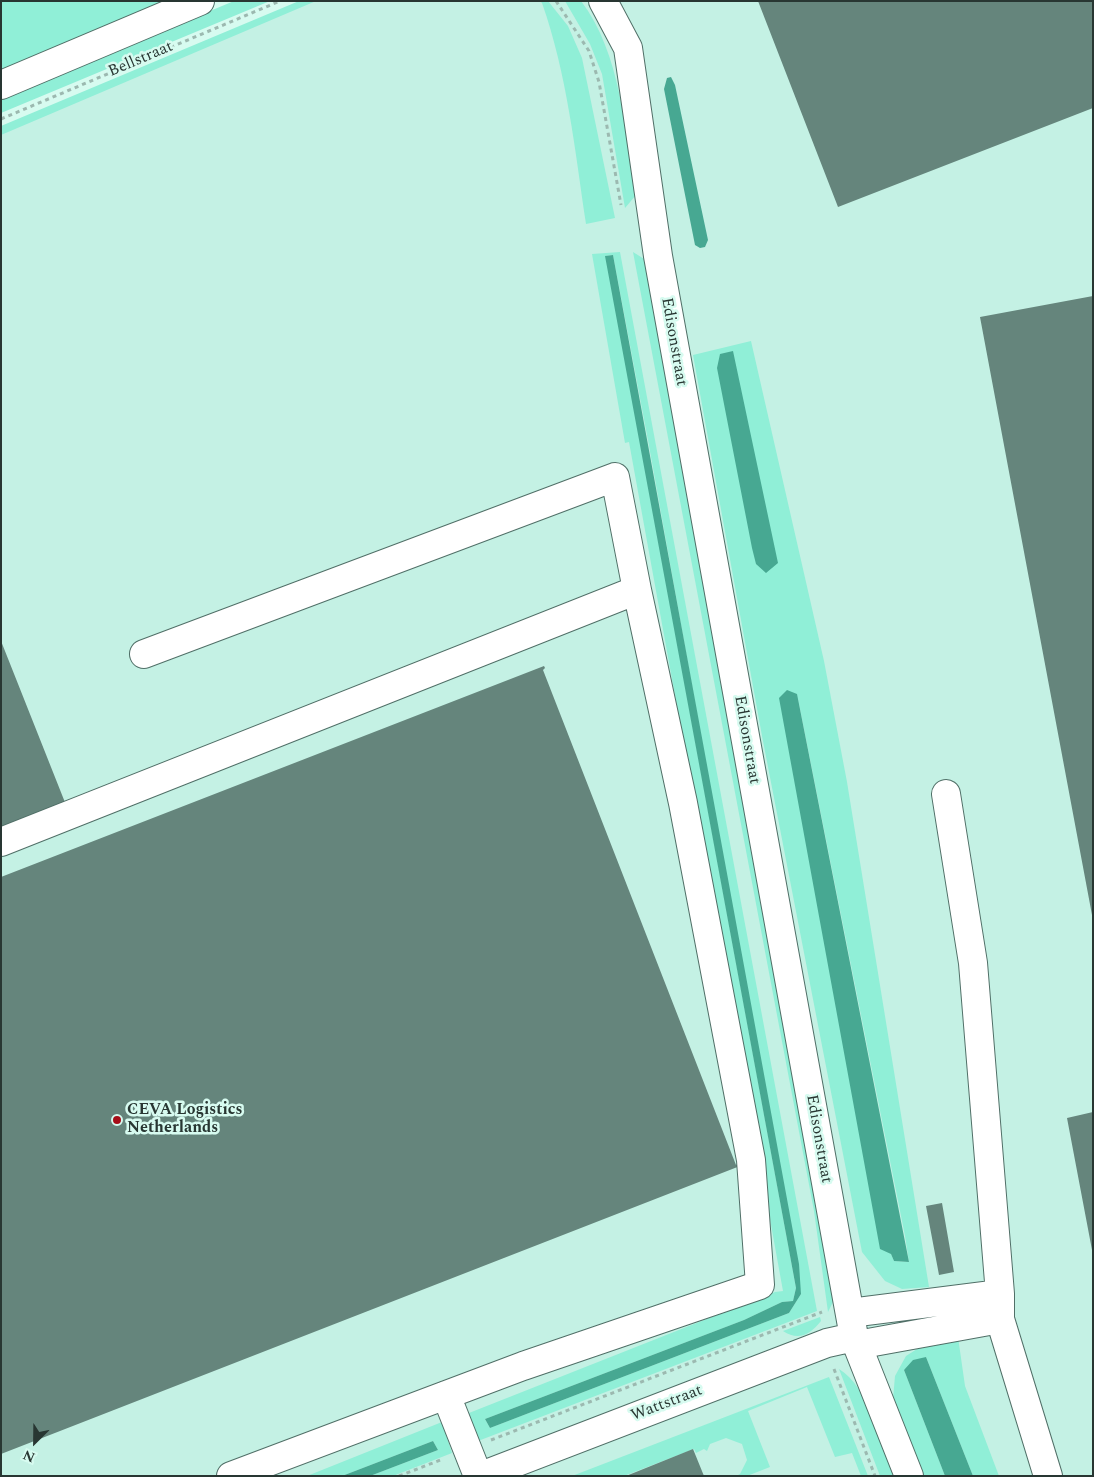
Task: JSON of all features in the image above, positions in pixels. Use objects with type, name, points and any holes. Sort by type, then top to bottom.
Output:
[{"type":"street","name":"Bellstraat","points":[[1,85],[200,1]]},
{"type":"street","name":"Edisonstraat","points":[[604,1],[628,48],[658,256],[854,1332],[909,1476]]},
{"type":"street","points":[[144,654],[615,477],[637,590],[683,803],[750,1160],[760,1285],[523,1366],[232,1476]]},
{"type":"street","points":[[1,842],[637,590]]},
{"type":"street","points":[[946,794],[973,963],[1000,1306],[1048,1476]]},
{"type":"street","name":"Wattstraat","points":[[480,1476],[854,1332],[1000,1306]]},
{"type":"street","points":[[446,1395],[453,1409],[466,1449],[480,1476]]},
{"type":"path","name":"Bellstraat","points":[[1,119],[280,1]]},
{"type":"path","points":[[399,1476],[822,1312]]},
{"type":"shaded area","points":[[1,1],[169,1],[1,72]]},
{"type":"shaded area","points":[[234,1],[270,1],[1,113],[1,98]]},
{"type":"shaded area","points":[[299,1],[316,1],[1,135],[1,126]]},
{"type":"shaded area","points":[[310,1],[1093,1],[1093,1476],[1,1476],[1,128]]},
{"type":"shaded area","points":[[540,1],[548,1],[568,26],[582,58],[615,218],[586,224],[564,85],[551,30]]},
{"type":"shaded area","points":[[565,1],[581,1],[605,44],[613,69],[624,120],[636,195],[625,208],[602,74],[590,44]]},
{"type":"shaded area","points":[[671,77],[675,85],[708,240],[705,247],[700,248],[695,245],[664,89],[667,78]]},
{"type":"shaded area","points":[[620,252],[817,1311],[478,1441],[468,1424],[469,1413],[775,1292],[783,1291],[629,442],[625,443],[592,254]],"holes":[[[613,255],[801,1294],[789,1313],[490,1428],[485,1419],[744,1320],[782,1302],[793,1301],[796,1288],[606,256]]]},
{"type":"shaded area","points":[[633,252],[649,262],[836,1296],[828,1312],[814,1211]]},
{"type":"shaded area","points":[[613,255],[799,1264],[801,1294],[789,1313],[490,1428],[485,1419],[744,1320],[782,1302],[793,1301],[796,1288],[605,256]]},
{"type":"shaded area","points":[[751,341],[824,661],[847,782],[929,1287],[902,1289],[885,1281],[862,1252],[762,736],[693,355]],"holes":[[[797,694],[909,1262],[894,1261],[891,1254]]]},
{"type":"shaded area","points":[[733,351],[778,563],[766,573],[756,564],[752,548],[717,368],[720,354]]},
{"type":"shaded area","points":[[787,690],[797,694],[909,1262],[894,1261],[891,1254],[880,1249],[779,698]]},
{"type":"shaded area","points":[[820,1317],[821,1321],[817,1326],[804,1335],[794,1336],[783,1331]]},
{"type":"shaded area","points":[[958,1337],[965,1386],[999,1476],[973,1476],[926,1357],[904,1370],[945,1476],[923,1476],[893,1399],[895,1376],[906,1356],[928,1342]]},
{"type":"shaded area","points":[[926,1357],[973,1476],[945,1476],[904,1370],[913,1360]]},
{"type":"shaded area","points":[[839,1369],[849,1377],[867,1402],[896,1476],[880,1476]]},
{"type":"shaded area","points":[[829,1377],[868,1476],[861,1476],[852,1453],[835,1457],[807,1387],[748,1411],[770,1467],[747,1476],[736,1476],[740,1474],[747,1460],[742,1444],[726,1438],[710,1444],[707,1451],[704,1449],[696,1453],[694,1449],[624,1476],[572,1476]]},
{"type":"shaded area","points":[[442,1422],[452,1453],[393,1476],[370,1476],[438,1450],[433,1441],[342,1476],[307,1476]]},
{"type":"shaded area","points":[[433,1441],[438,1450],[370,1476],[342,1476]]},
{"type":"building","points":[[758,1],[1093,1],[1093,108],[838,207]]},
{"type":"building","points":[[1093,296],[1093,915],[1092,915],[980,317]]},
{"type":"building","points":[[1,641],[68,810],[1,836]]},
{"type":"building","points":[[544,666],[543,670],[736,1165],[739,1163],[740,1166],[1,1454],[1,877]]},
{"type":"building","points":[[1093,1112],[1093,1249],[1092,1250],[1067,1118]]},
{"type":"building","points":[[942,1203],[954,1272],[939,1275],[926,1206]]},
{"type":"building","points":[[693,1449],[704,1476],[626,1476]]},
{"type":"place","name":"CEVA Logistics Netherlands","points":[[117,1120]]}]
